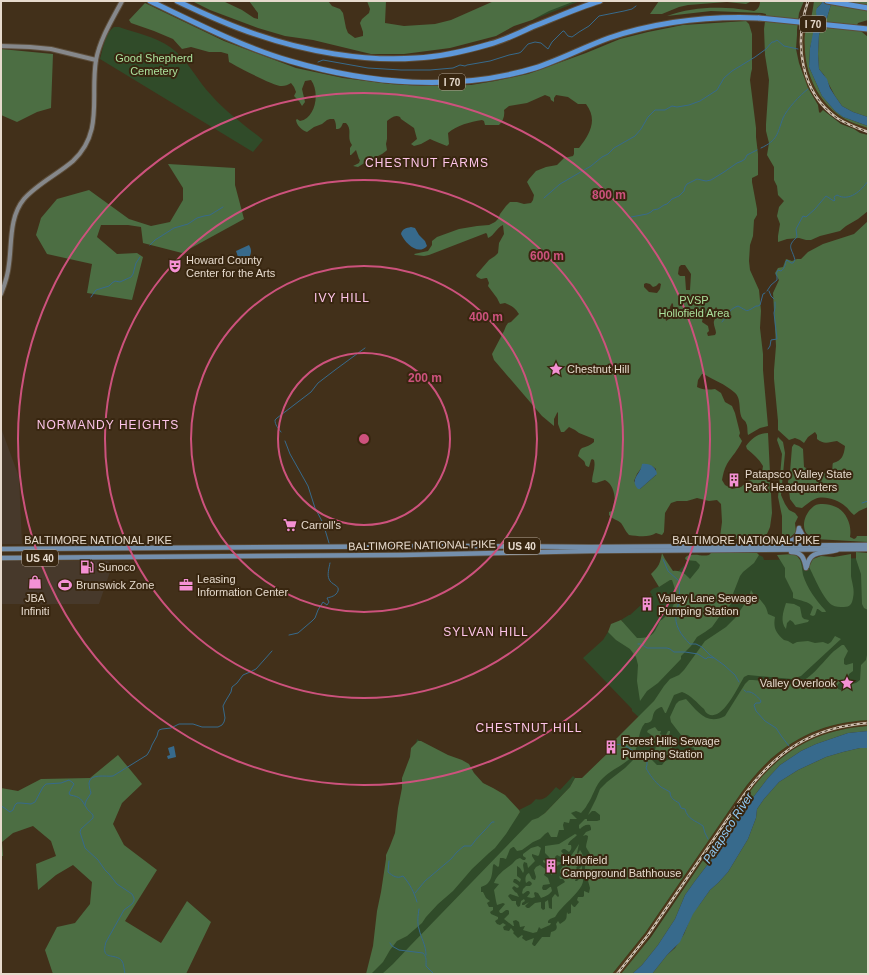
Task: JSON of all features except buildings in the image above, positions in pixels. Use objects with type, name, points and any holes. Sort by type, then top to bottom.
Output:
[{"type":"highway","name":"I 70","points":[[150,1],[229,38],[290,61],[350,75],[414,82],[467,81],[511,74],[536,67],[609,38],[638,29],[707,18],[759,18],[868,29]]},
{"type":"highway","points":[[177,1],[235,27],[296,46],[356,56],[397,59],[450,54],[491,44],[568,12],[600,1]]},
{"type":"highway","name":"I 70","points":[[827,1],[868,8]]},
{"type":"main road","points":[[1,294],[7,276],[14,218],[20,204],[29,194],[73,161],[88,141],[93,121],[96,60],[104,35],[122,1]]},
{"type":"main road","points":[[1,46],[30,46],[52,49],[96,60]]},
{"type":"main road","points":[[763,546],[794,540],[798,536],[800,528],[805,539],[832,545]]},
{"type":"main road","name":"BALTIMORE NATIONAL PIKE","points":[[1,549],[868,545]]},
{"type":"main road","points":[[768,549],[780,552],[798,553],[802,556],[806,568],[809,559],[814,554],[833,552],[843,549]]},
{"type":"main road","name":"BALTIMORE NATIONAL PIKE","points":[[1,558],[868,549]]},
{"type":"shaded area","points":[[799,33],[805,33],[806,62],[809,76],[834,111],[845,119],[868,128],[868,133],[855,129],[829,114],[811,93],[805,81],[802,70]]},
{"type":"shaded area","points":[[1,428],[19,477],[22,544],[1,544]]},
{"type":"shaded area","points":[[1,561],[108,561],[112,566],[99,604],[1,604]]},
{"type":"shaded area","points":[[868,720],[868,726],[831,732],[813,739],[792,750],[779,759],[768,770],[746,797],[641,949],[621,974],[612,974],[645,933],[741,793],[764,765],[781,750],[810,733],[843,722]]},
{"type":"green space","points":[[192,1],[223,1],[258,19],[258,13],[249,1],[328,1],[332,6],[340,9],[343,13],[348,33],[355,38],[363,36],[360,23],[369,13],[370,9],[367,1],[386,1],[385,23],[404,26],[435,24],[451,20],[494,1],[575,1],[549,11],[532,20],[514,26],[496,36],[450,48],[404,54],[371,54],[313,40],[285,36],[258,28],[210,10]]},
{"type":"green space","points":[[519,1],[580,1],[532,20]]},
{"type":"green space","points":[[659,1],[751,1],[746,4],[727,2],[688,5],[662,14],[650,14]]},
{"type":"green space","points":[[760,1],[804,1],[799,13],[796,49],[799,63],[808,88],[818,105],[819,112],[820,113],[823,110],[841,124],[868,135],[868,211],[840,231],[811,240],[799,238],[787,239],[778,242],[780,224],[777,216],[779,207],[784,201],[778,195],[777,186],[774,180],[774,167],[767,155],[769,143],[766,124],[769,80],[765,55],[764,29],[766,14],[711,11],[667,16],[689,10],[704,8],[730,8],[754,11],[759,7]]},
{"type":"green space","points":[[814,1],[823,1],[817,8],[817,22],[810,48],[809,67],[822,96],[835,111],[843,117],[868,126],[868,128],[853,123],[836,113],[822,99],[812,81],[806,62],[805,32],[810,23]]},
{"type":"green space","points":[[832,1],[868,1],[868,20],[858,23],[856,27],[868,37],[868,117],[853,112],[842,106],[819,69],[819,35],[827,18]]},
{"type":"green space","name":"PVSP Hollofield Area","points":[[145,3],[224,41],[296,68],[343,78],[390,84],[424,86],[471,85],[495,81],[528,74],[620,39],[648,32],[683,25],[746,21],[749,24],[752,34],[752,69],[750,80],[758,154],[758,175],[752,178],[757,215],[754,220],[749,261],[750,270],[759,290],[761,311],[760,328],[768,426],[760,428],[748,435],[747,424],[742,418],[738,397],[734,392],[704,374],[702,374],[698,380],[697,387],[706,390],[715,389],[721,393],[725,402],[732,406],[735,413],[740,433],[739,436],[742,441],[725,468],[722,480],[725,485],[732,489],[741,487],[762,473],[763,466],[746,446],[756,436],[768,433],[772,513],[770,527],[767,534],[769,537],[768,540],[720,537],[722,522],[721,504],[717,500],[709,501],[697,498],[671,503],[665,513],[664,532],[662,535],[656,533],[646,536],[629,535],[621,523],[609,515],[609,512],[612,511],[614,507],[615,499],[611,486],[605,480],[596,483],[592,482],[595,466],[594,460],[591,460],[589,467],[578,456],[580,450],[593,443],[594,439],[569,427],[564,432],[561,432],[558,424],[558,412],[554,419],[554,426],[542,416],[494,360],[492,354],[506,326],[519,314],[510,305],[505,303],[500,304],[488,286],[489,283],[487,278],[481,279],[476,275],[489,260],[498,253],[499,243],[504,234],[503,225],[488,238],[486,233],[429,255],[424,256],[414,254],[428,251],[432,245],[432,241],[437,237],[459,229],[489,225],[495,222],[510,202],[524,204],[531,203],[534,195],[527,182],[529,179],[536,171],[557,165],[564,158],[573,156],[574,148],[579,148],[589,132],[592,116],[586,104],[578,104],[568,97],[556,95],[554,102],[550,97],[545,95],[527,103],[509,106],[504,110],[502,122],[499,125],[485,125],[484,121],[482,120],[455,128],[448,133],[449,144],[447,146],[430,139],[414,146],[411,144],[417,139],[414,128],[400,117],[395,116],[387,121],[387,150],[358,167],[353,166],[359,163],[360,160],[356,150],[350,155],[350,148],[352,145],[350,142],[349,128],[346,123],[343,123],[340,128],[336,129],[334,119],[330,119],[307,132],[297,124],[297,119],[300,121],[310,115],[315,104],[316,97],[314,85],[311,80],[305,81],[302,89],[305,102],[302,106],[294,96],[296,92],[291,83],[282,86],[264,80],[229,62],[228,54],[221,52],[209,52],[191,47],[182,49],[173,39],[131,23],[129,20]],"holes":[[[681,265],[685,265],[691,274],[690,290],[686,290],[685,276],[680,276],[678,274],[679,267]],[[659,283],[661,284],[657,293],[649,292],[644,287],[644,284],[650,284],[653,287]],[[672,303],[673,314],[671,318],[666,321],[665,316],[669,314]],[[716,307],[717,308],[718,312],[714,320],[715,335],[708,336],[708,326],[702,322],[703,317],[709,317]],[[652,466],[656,469],[656,475],[640,489],[634,481],[642,467]]]},
{"type":"green space","name":"Good Shepherd Cemetery","points":[[114,27],[119,27],[159,40],[170,47],[182,58],[207,90],[230,114],[263,140],[253,152],[100,59],[106,37]]},
{"type":"green space","points":[[1,49],[53,54],[51,108],[37,112],[17,122],[1,115]]},
{"type":"green space","points":[[168,164],[235,168],[235,185],[244,219],[182,253],[143,243],[141,227],[128,225],[101,225],[97,237],[117,254],[137,253],[143,257],[132,300],[87,293],[92,264],[47,254],[36,235],[41,218],[57,199],[89,190],[129,219],[151,226],[170,222],[183,200],[183,188]]},
{"type":"green space","points":[[868,221],[868,507],[854,515],[839,502],[831,499],[819,498],[813,500],[802,508],[796,507],[790,499],[788,482],[792,447],[794,444],[803,449],[804,467],[820,473],[831,470],[833,463],[839,461],[842,457],[845,446],[837,441],[827,443],[822,442],[817,439],[815,432],[808,437],[804,443],[795,438],[789,440],[778,430],[774,379],[776,346],[773,293],[779,280],[775,273],[778,268],[783,267],[786,259],[792,261],[801,259],[808,252],[823,244],[854,234]]},
{"type":"green space","points":[[778,437],[783,442],[785,453],[781,495],[789,510],[795,513],[798,517],[795,523],[796,532],[788,539],[778,537],[782,534],[782,516],[778,497],[782,454],[777,440]]},
{"type":"green space","points":[[817,504],[834,506],[843,512],[848,520],[850,537],[854,539],[857,536],[868,536],[868,542],[815,539],[810,537],[804,529],[805,519],[807,514],[814,506]]},
{"type":"green space","points":[[856,552],[868,553],[868,610],[864,608],[862,604],[861,574],[856,559]]},
{"type":"green space","points":[[662,553],[673,571],[681,572],[690,579],[700,565],[696,561],[686,560],[685,558],[687,556],[709,555],[711,553],[757,553],[759,555],[754,563],[740,576],[731,599],[731,604],[722,613],[712,627],[697,637],[691,646],[681,656],[681,659],[658,683],[647,691],[640,701],[637,681],[638,665],[636,657],[630,649],[616,640],[608,632],[611,624],[621,620],[637,638],[649,636],[672,608],[676,595],[672,580],[659,587],[651,574],[659,565]]},
{"type":"green space","points":[[793,554],[800,560],[803,575],[809,589],[826,612],[822,612],[817,609],[815,615],[810,615],[813,607],[811,605],[807,602],[793,598],[793,593],[785,577],[785,568],[777,555]]},
{"type":"green space","points":[[851,554],[851,576],[854,592],[852,602],[848,606],[841,607],[832,605],[825,598],[809,567],[813,559],[821,556],[834,557]]},
{"type":"green space","points":[[759,555],[763,557],[764,560],[868,558],[868,720],[829,726],[812,733],[780,751],[766,763],[741,793],[645,933],[612,974],[369,974],[417,739],[518,815],[520,812],[519,810],[531,804],[536,799],[539,800],[545,798],[556,787],[560,790],[573,776],[575,778],[570,787],[545,813],[538,819],[535,819],[541,833],[644,722],[583,658],[603,640],[608,632],[610,633],[623,622],[621,620],[630,615],[652,595],[650,592],[652,590],[668,580],[693,557],[755,560]]},
{"type":"green space","points":[[751,590],[761,600],[768,614],[775,617],[774,624],[776,630],[784,640],[793,644],[808,641],[815,643],[823,642],[828,644],[835,636],[841,639],[801,676],[792,679],[748,675],[744,677],[734,695],[719,713],[713,715],[707,714],[694,699],[682,692],[674,695],[666,713],[661,707],[654,713],[652,721],[645,723],[642,727],[637,747],[633,755],[600,781],[587,806],[581,813],[576,811],[571,813],[577,819],[570,819],[569,823],[564,822],[564,830],[559,830],[557,837],[551,837],[548,832],[540,839],[522,850],[517,851],[513,847],[510,849],[506,859],[500,858],[498,867],[494,864],[493,865],[491,879],[485,886],[481,887],[481,892],[483,892],[486,898],[490,901],[487,903],[489,907],[493,907],[493,910],[490,912],[491,914],[498,917],[495,921],[497,924],[500,925],[503,923],[506,925],[503,927],[504,930],[509,931],[511,928],[514,932],[513,933],[518,938],[522,935],[522,938],[526,941],[534,938],[532,944],[535,946],[542,937],[550,937],[551,932],[556,930],[556,924],[558,921],[560,924],[565,920],[567,912],[568,914],[571,913],[571,904],[575,907],[579,902],[577,900],[578,897],[584,896],[584,891],[589,893],[590,888],[587,877],[591,877],[591,875],[585,869],[585,864],[586,857],[590,854],[586,847],[588,836],[583,836],[586,832],[591,830],[591,828],[590,825],[587,825],[580,829],[579,825],[585,819],[587,819],[587,821],[600,820],[600,815],[595,811],[592,811],[588,815],[600,789],[635,758],[645,754],[657,765],[662,765],[665,761],[680,756],[686,752],[693,754],[695,752],[694,748],[687,746],[685,743],[689,742],[691,738],[687,735],[681,735],[671,722],[670,717],[679,701],[686,699],[703,716],[719,719],[725,716],[749,680],[783,684],[799,683],[810,676],[834,651],[844,645],[848,651],[844,659],[844,664],[846,665],[853,663],[853,671],[849,674],[847,679],[838,684],[838,689],[841,690],[847,685],[856,683],[860,680],[861,665],[866,660],[868,650],[868,720],[829,726],[812,733],[780,751],[766,763],[741,793],[645,933],[612,974],[382,974],[532,820],[545,813],[570,787],[575,778],[582,778],[612,749],[612,743],[654,701],[670,679],[679,675],[684,670],[705,641],[726,627],[736,617],[749,597]]},
{"type":"green space","points":[[786,603],[794,604],[800,607],[802,617],[809,620],[808,622],[795,625],[790,620],[787,623],[786,629],[783,623],[783,613]]},
{"type":"green space","points":[[868,726],[868,731],[848,733],[816,744],[801,751],[780,765],[741,813],[721,847],[685,895],[675,919],[658,945],[642,965],[632,974],[621,974],[651,937],[758,781],[784,756],[798,746],[831,733],[849,728]]},
{"type":"green space","points":[[655,727],[658,731],[661,731],[660,734],[663,736],[670,731],[667,737],[668,740],[675,737],[677,739],[672,744],[672,753],[661,757],[659,755],[654,755],[652,752],[655,750],[656,746],[654,743],[648,742],[652,736],[647,732]]},
{"type":"green space","points":[[418,741],[421,741],[469,764],[474,773],[483,783],[505,795],[520,812],[495,848],[472,869],[422,923],[407,936],[397,941],[383,962],[371,974],[366,974],[373,946],[386,855],[395,833],[402,788],[402,778],[410,757],[411,748]]},
{"type":"green space","points":[[860,748],[868,748],[868,974],[652,974],[667,955],[675,948],[684,934],[692,914],[710,890],[728,872],[748,839],[756,818],[757,809],[779,782],[798,770],[826,757]]},
{"type":"green space","points":[[118,755],[142,784],[122,803],[113,824],[124,845],[157,870],[125,921],[161,943],[187,901],[211,922],[186,974],[53,974],[45,950],[57,927],[75,923],[90,904],[92,882],[73,865],[56,875],[38,890],[36,864],[56,856],[51,841],[33,826],[13,833],[2,842],[3,856],[1,856],[1,788],[18,791],[41,779],[90,778]]},
{"type":"green space","points":[[575,834],[577,835],[569,842],[568,845],[571,845],[570,851],[569,852],[563,849],[561,851],[565,856],[561,857],[557,855],[555,857],[556,861],[562,863],[557,866],[552,863],[546,864],[543,862],[543,860],[549,862],[551,861],[545,853],[545,846],[559,844]]},
{"type":"green space","points":[[579,844],[577,853],[578,854],[580,850],[583,858],[576,868],[578,870],[582,866],[582,873],[577,876],[575,881],[581,877],[583,883],[578,891],[555,917],[548,921],[548,923],[551,923],[550,925],[541,929],[539,927],[537,932],[533,933],[523,930],[525,926],[520,927],[519,922],[516,920],[513,921],[513,926],[504,919],[509,914],[509,911],[506,910],[500,913],[499,911],[505,904],[503,903],[497,905],[494,890],[499,884],[494,883],[499,874],[517,859],[520,858],[525,860],[526,858],[523,854],[531,848],[538,846],[541,848],[539,855],[532,854],[535,861],[528,868],[527,863],[524,862],[523,873],[517,866],[517,876],[521,879],[520,882],[514,879],[513,882],[519,887],[517,888],[514,886],[512,888],[519,897],[510,894],[508,896],[512,901],[516,901],[518,907],[524,899],[525,901],[522,905],[529,902],[525,906],[527,908],[535,903],[541,902],[541,908],[543,910],[545,909],[545,902],[548,900],[549,908],[552,909],[552,898],[555,894],[558,897],[559,896],[557,887],[565,882],[563,879],[560,879],[559,876],[564,879],[566,877],[563,873],[560,873],[560,870],[570,859],[573,863],[575,862],[575,859],[571,856]]},
{"type":"green space","points":[[540,865],[551,871],[552,875],[548,872],[545,873],[544,875],[548,878],[550,884],[543,885],[542,888],[543,890],[546,890],[551,887],[552,891],[541,898],[538,893],[535,892],[535,897],[527,897],[530,893],[529,891],[523,894],[523,889],[532,884],[529,881],[526,883],[526,876],[529,873],[532,879],[535,880],[536,877],[534,870]]},
{"type":"water","points":[[823,1],[832,1],[827,18],[819,35],[819,69],[827,79],[830,88],[842,106],[853,112],[868,117],[868,126],[843,117],[835,111],[822,96],[809,67],[810,48],[814,28],[817,22],[816,11]]},
{"type":"water","points":[[411,227],[415,228],[425,241],[427,246],[423,249],[420,250],[412,247],[403,238],[401,234],[402,231]]},
{"type":"water","points":[[249,245],[251,251],[250,256],[242,264],[240,263],[236,251]]},
{"type":"water","points":[[642,464],[652,466],[657,474],[640,489],[638,489],[635,479]]},
{"type":"water","name":"Patapsco River","points":[[868,731],[868,748],[860,748],[826,757],[798,770],[779,782],[757,809],[756,818],[748,839],[728,872],[710,890],[693,914],[680,942],[667,955],[652,974],[632,974],[642,965],[658,945],[675,919],[685,895],[721,847],[741,813],[780,765],[801,751],[816,744],[848,733]]},
{"type":"water","points":[[174,746],[176,757],[168,759],[167,756],[170,755],[168,748]]},
{"type":"waterway","points":[[318,62],[323,60],[368,68],[401,70],[430,70],[453,68],[460,65],[465,66],[519,53],[528,44],[535,42],[541,43],[548,49],[552,42],[563,31],[568,36],[572,37],[589,26],[599,16],[632,9],[636,6]]},
{"type":"waterway","points":[[544,198],[560,184],[591,166],[614,148],[635,136],[648,117],[655,110],[665,110],[672,106],[677,107],[689,105],[700,101],[717,90],[724,78],[732,71],[755,57],[766,49],[772,42],[777,40],[784,46],[798,49]]},
{"type":"waterway","points":[[761,148],[774,139],[787,111],[808,89]]},
{"type":"waterway","points":[[631,217],[647,214],[658,209],[679,196],[684,191],[687,184],[697,179],[706,181],[711,180],[745,159],[747,155],[757,150]]},
{"type":"waterway","points":[[767,291],[777,280],[776,274],[778,270],[781,271],[783,269],[786,261],[787,260],[793,263],[795,260],[791,246],[797,237],[796,229],[803,216],[806,217],[826,196],[834,201],[834,197],[837,195],[841,197],[850,196],[858,192],[868,181]]},
{"type":"waterway","points":[[150,245],[174,228],[188,224],[197,218],[210,215],[223,207]]},
{"type":"waterway","points":[[91,297],[96,290],[109,286],[115,281],[120,282],[131,277],[140,257]]},
{"type":"waterway","points":[[769,291],[774,299]]},
{"type":"waterway","points":[[722,322],[735,307],[738,306],[748,310],[760,305],[763,294],[765,293]]},
{"type":"waterway","points":[[768,349],[771,340],[777,339],[774,313],[775,302]]},
{"type":"waterway","points":[[281,432],[276,425],[275,420],[311,392],[318,383],[365,348]]},
{"type":"waterway","points":[[285,441],[290,454],[308,486],[315,508],[323,523],[329,543]]},
{"type":"waterway","points":[[862,503],[868,501]]},
{"type":"waterway","points":[[663,559],[668,571],[679,581],[679,603],[676,613],[676,622],[681,633],[690,644],[696,644],[702,647],[724,665],[735,675],[739,682]]},
{"type":"waterway","points":[[289,635],[298,633],[312,621],[323,602],[327,605],[329,602],[327,598],[337,593],[338,587],[330,581],[328,577],[330,563]]},
{"type":"waterway","points":[[638,644],[641,644],[647,648],[667,648],[674,652],[698,654],[706,659],[708,657],[713,658]]},
{"type":"waterway","points":[[85,805],[91,793],[89,784],[90,780],[99,776],[113,776],[147,755],[159,730],[171,728],[179,724],[193,724],[202,727],[218,727],[222,725],[225,718],[223,706],[231,692],[232,687],[243,675],[256,669],[272,651]]},
{"type":"waterway","points":[[744,690],[753,693],[761,701],[760,703],[756,703],[754,705],[756,711],[765,721],[776,728],[789,746]]},
{"type":"waterway","points":[[609,743],[624,745],[633,751]]},
{"type":"waterway","points":[[639,754],[647,762],[646,768],[652,778],[661,787],[670,792],[674,800],[679,803],[681,808],[685,809],[690,818],[703,826],[708,839]]},
{"type":"waterway","points":[[1,806],[10,812],[17,803],[31,804],[35,802],[46,784],[61,783],[69,780],[74,784],[69,793],[70,795],[80,799],[93,815],[93,818],[81,829],[80,832],[85,848],[98,860],[117,884],[132,894],[134,898],[132,904],[124,910],[106,942],[105,948],[105,952],[109,956],[119,958],[122,961],[125,974]]},
{"type":"waterway","points":[[415,893],[425,881],[464,846],[471,846],[492,822],[494,822]]},
{"type":"waterway","points":[[389,861],[388,872],[395,877],[403,876],[412,888],[417,902]]},
{"type":"waterway","points":[[419,909],[418,927],[426,955]]},
{"type":"waterway","points":[[390,943],[399,950],[423,953],[426,958],[426,966],[434,974]]},
{"type":"railway","points":[[808,1],[801,33],[803,65],[808,80],[815,95],[837,118],[868,132]]},
{"type":"railway","points":[[617,974],[648,935],[756,779],[783,754],[797,744],[830,730],[848,725],[868,723]]},
{"type":"place","name":"Howard County Center for the Arts","points":[[175,266]]},
{"type":"place","name":"Chestnut Hill","points":[[556,369]]},
{"type":"place","name":"Patapsco Valley State Park Headquarters","points":[[734,480]]},
{"type":"place","name":"Carroll's","points":[[290,525]]},
{"type":"place","name":"Sunoco","points":[[87,567]]},
{"type":"place","name":"JBA Infiniti","points":[[35,582]]},
{"type":"place","name":"Brunswick Zone","points":[[65,585]]},
{"type":"place","name":"Leasing Information Center","points":[[186,585]]},
{"type":"place","name":"Valley Lane Sewage Pumping Station","points":[[647,604]]},
{"type":"place","name":"Valley Overlook","points":[[847,683]]},
{"type":"place","name":"Forest Hills Sewage Pumping Station","points":[[611,747]]},
{"type":"place","name":"Hollofield Campground Bathhouse","points":[[551,866]]},
{"type":"district","name":"CHESTNUT FARMS","points":[[427,163]]},
{"type":"district","name":"IVY HILL","points":[[342,298]]},
{"type":"district","name":"NORMANDY HEIGHTS","points":[[108,425]]},
{"type":"district","name":"SYLVAN HILL","points":[[486,632]]},
{"type":"district","name":"CHESTNUT HILL","points":[[529,728]]}]
